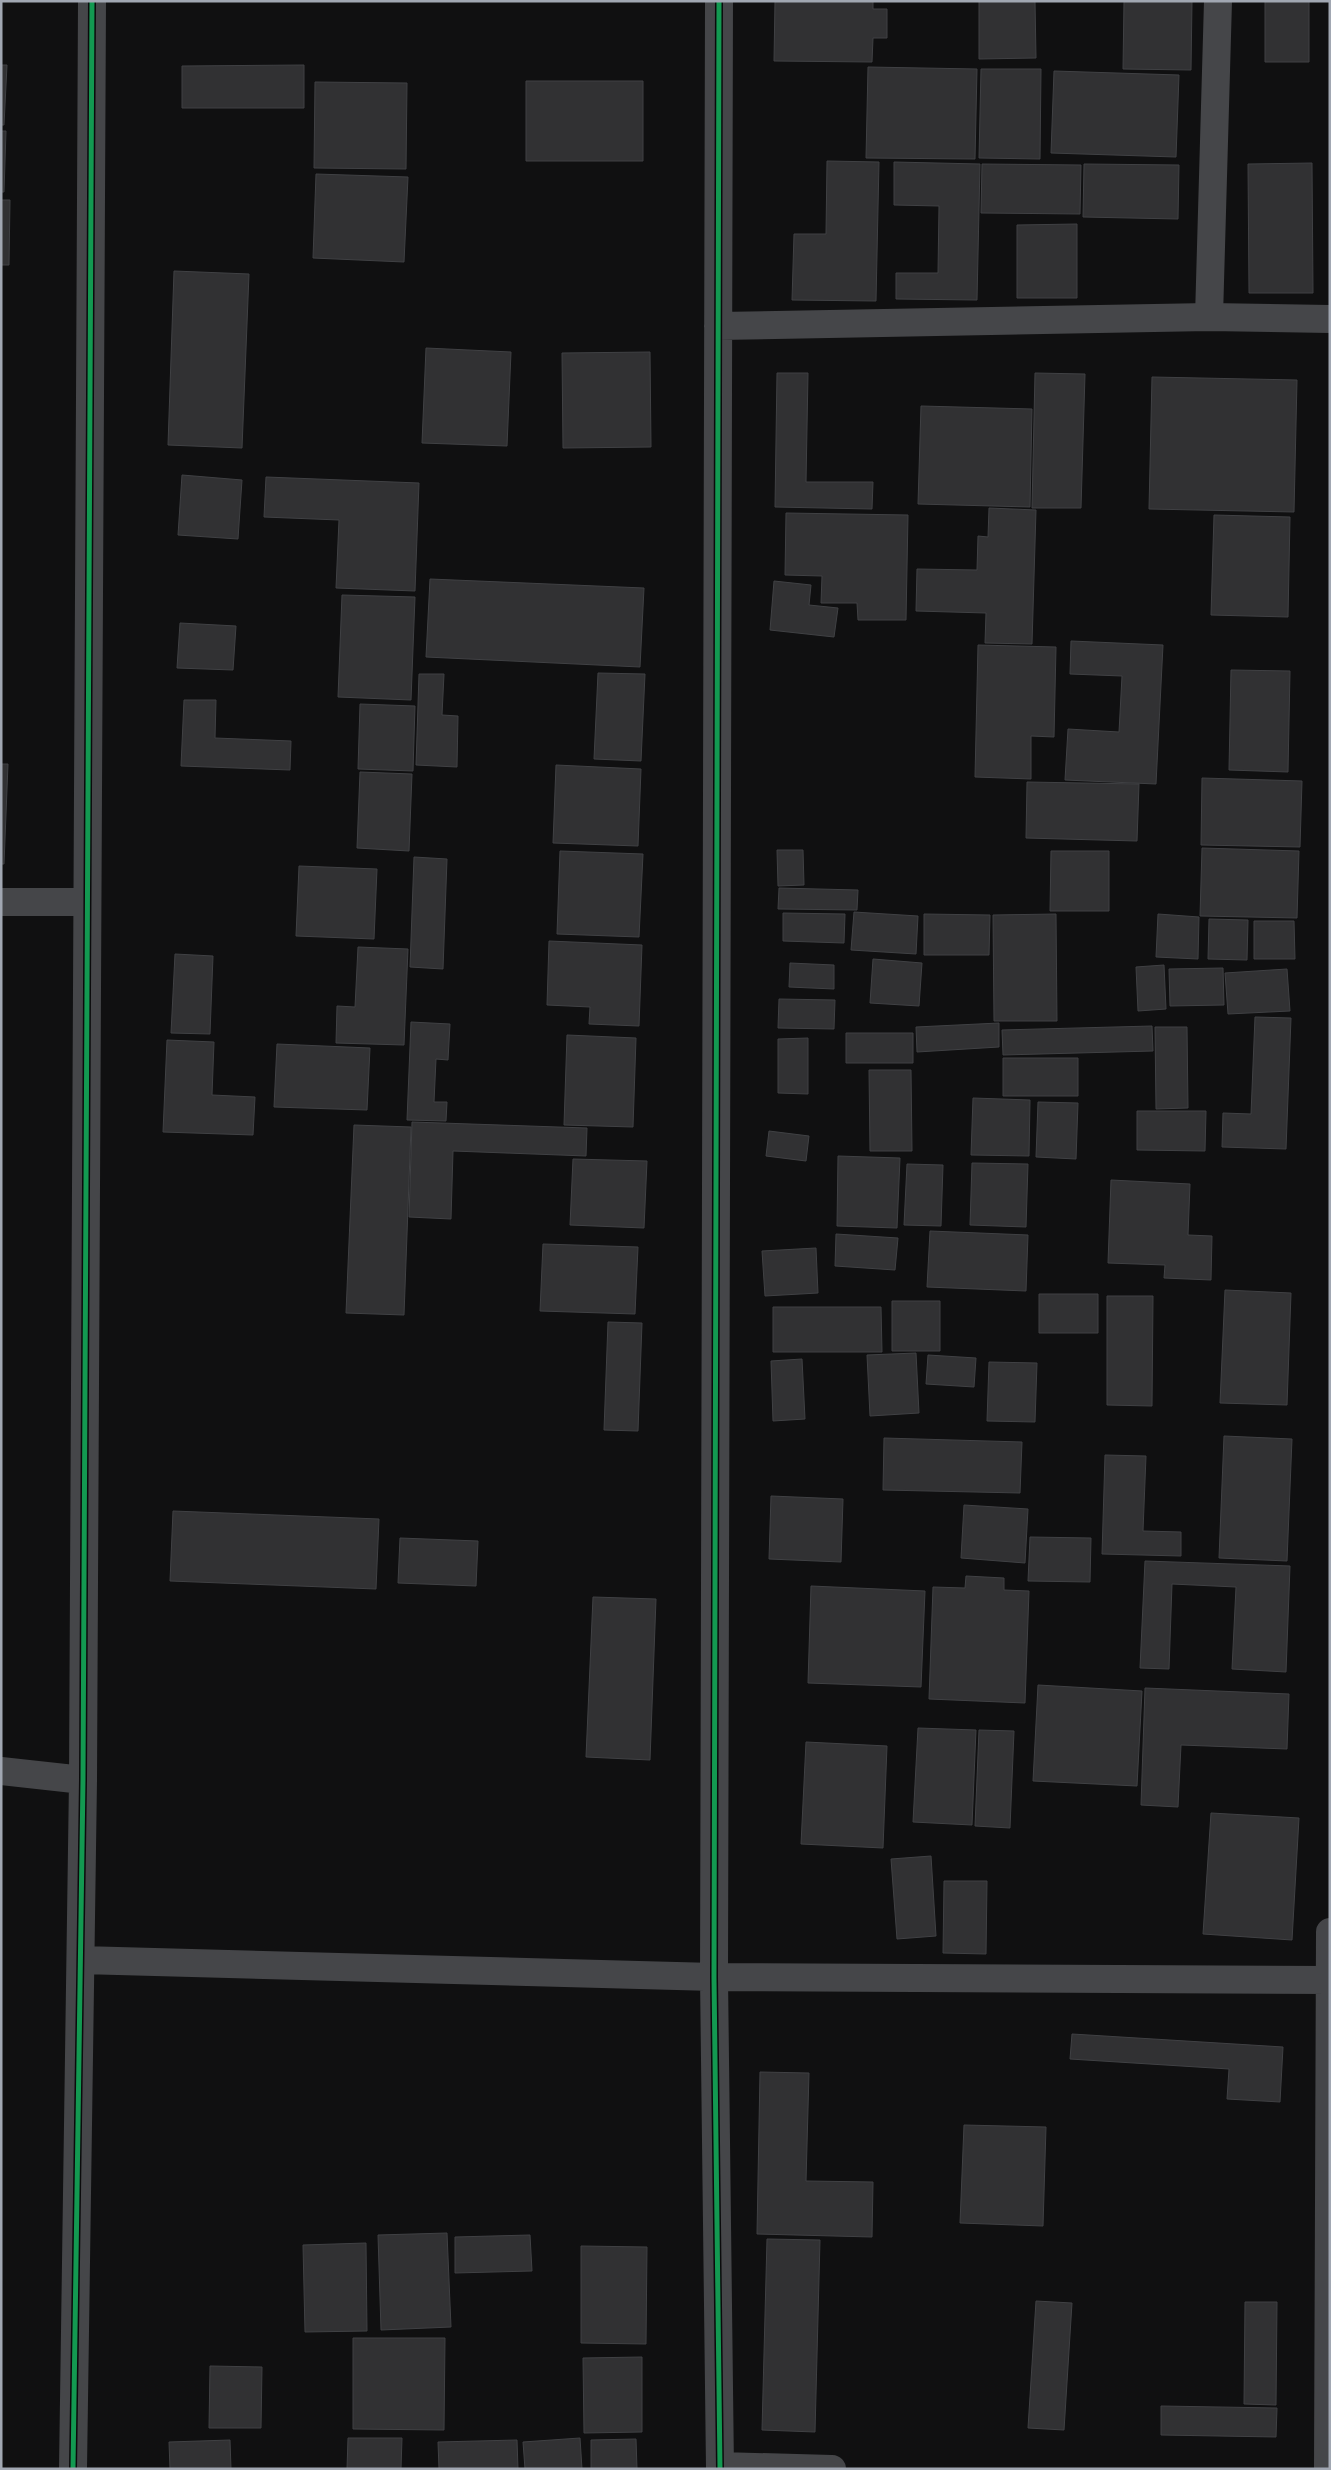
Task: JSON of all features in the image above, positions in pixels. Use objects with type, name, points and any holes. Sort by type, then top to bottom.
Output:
[{"type":"street","points":[[73,2469],[83,1780],[92,1]]},
{"type":"street","points":[[719,1],[714,1977],[720,2467],[832,2469]]},
{"type":"street","points":[[1209,317],[1218,1]]},
{"type":"street","points":[[718,326],[1209,317],[1330,319]]},
{"type":"street","points":[[1,902],[87,902]]},
{"type":"street","points":[[1,1771],[83,1780]]},
{"type":"street","points":[[1328,2469],[1330,1932]]},
{"type":"street","points":[[81,1960],[714,1977],[1330,1980]]},
{"type":"building","points":[[775,1],[873,1],[873,9],[887,9],[887,38],[873,38],[872,62],[774,61]]},
{"type":"building","points":[[979,1],[1035,1],[1036,58],[979,59]]},
{"type":"building","points":[[1124,1],[1192,1],[1191,70],[1123,69]]},
{"type":"building","points":[[1265,1],[1309,1],[1309,62],[1265,62]]},
{"type":"building","points":[[1,65],[7,65],[4,125],[1,125]]},
{"type":"building","points":[[304,65],[304,108],[182,108],[182,66]]},
{"type":"building","points":[[868,67],[977,69],[975,159],[866,158]]},
{"type":"building","points":[[981,69],[1041,69],[1040,159],[979,158]]},
{"type":"building","points":[[1054,71],[1179,75],[1176,157],[1051,153]]},
{"type":"building","points":[[526,81],[643,81],[643,161],[526,161]]},
{"type":"building","points":[[315,82],[407,83],[406,169],[314,168]]},
{"type":"building","points":[[1,131],[6,131],[4,192],[1,192]]},
{"type":"building","points":[[827,161],[879,162],[876,301],[792,300],[794,234],[826,234]]},
{"type":"building","points":[[894,162],[980,164],[977,300],[896,299],[896,273],[938,273],[939,206],[894,205]]},
{"type":"building","points":[[1312,163],[1313,293],[1249,293],[1248,164]]},
{"type":"building","points":[[982,164],[1081,165],[1080,214],[981,213]]},
{"type":"building","points":[[1084,164],[1179,165],[1178,219],[1083,217]]},
{"type":"building","points":[[316,174],[408,177],[404,262],[313,258]]},
{"type":"building","points":[[1,200],[10,200],[9,265],[1,265]]},
{"type":"building","points":[[1077,224],[1077,298],[1017,298],[1017,225]]},
{"type":"building","points":[[174,271],[249,274],[242,448],[168,445]]},
{"type":"building","points":[[426,348],[511,352],[507,446],[422,443]]},
{"type":"building","points":[[650,352],[651,447],[563,448],[562,353]]},
{"type":"building","points":[[777,373],[808,373],[806,482],[873,482],[872,509],[775,507]]},
{"type":"building","points":[[1035,373],[1085,374],[1081,508],[1032,508]]},
{"type":"building","points":[[1152,377],[1297,380],[1294,512],[1149,509]]},
{"type":"building","points":[[921,406],[1032,409],[1030,507],[918,504]]},
{"type":"building","points":[[182,475],[242,480],[238,539],[178,535]]},
{"type":"building","points":[[266,477],[419,483],[415,591],[336,588],[339,520],[264,517]]},
{"type":"building","points":[[989,508],[1036,510],[1032,644],[985,643],[986,613],[916,611],[917,569],[977,570],[978,536],[988,537]]},
{"type":"building","points":[[786,513],[908,515],[906,620],[858,620],[857,603],[821,603],[822,576],[785,575]]},
{"type":"building","points":[[1214,515],[1290,517],[1288,617],[1211,615]]},
{"type":"building","points":[[430,579],[644,588],[640,667],[426,657]]},
{"type":"building","points":[[774,581],[811,585],[809,605],[838,608],[834,637],[770,630]]},
{"type":"building","points":[[342,595],[415,597],[411,700],[338,697]]},
{"type":"building","points":[[180,623],[236,626],[233,670],[177,668]]},
{"type":"building","points":[[1071,641],[1163,645],[1156,784],[1065,780],[1068,729],[1119,732],[1122,676],[1070,674]]},
{"type":"building","points":[[978,645],[1056,647],[1054,737],[1031,736],[1031,779],[975,777]]},
{"type":"building","points":[[1231,670],[1290,671],[1288,772],[1229,770]]},
{"type":"building","points":[[598,673],[645,674],[641,761],[594,759]]},
{"type":"building","points":[[419,674],[444,674],[442,715],[458,716],[457,767],[416,765]]},
{"type":"building","points":[[184,700],[216,700],[215,738],[291,741],[290,770],[181,766]]},
{"type":"building","points":[[360,704],[415,706],[413,771],[358,769]]},
{"type":"building","points":[[1,764],[8,764],[4,864],[1,864]]},
{"type":"building","points":[[556,765],[641,769],[638,846],[553,843]]},
{"type":"building","points":[[360,772],[412,774],[409,851],[357,848]]},
{"type":"building","points":[[1202,778],[1302,781],[1300,847],[1201,845]]},
{"type":"building","points":[[1027,782],[1139,784],[1137,841],[1026,838]]},
{"type":"building","points":[[1202,848],[1299,851],[1297,918],[1200,916]]},
{"type":"building","points":[[777,850],[803,850],[804,885],[778,886]]},
{"type":"building","points":[[560,851],[643,854],[639,937],[557,934]]},
{"type":"building","points":[[1051,851],[1109,851],[1109,911],[1050,911]]},
{"type":"building","points":[[414,857],[447,859],[443,969],[410,967]]},
{"type":"building","points":[[299,866],[377,869],[374,939],[296,936]]},
{"type":"building","points":[[779,888],[858,890],[857,910],[778,909]]},
{"type":"building","points":[[854,912],[918,916],[916,954],[851,950]]},
{"type":"building","points":[[783,913],[845,914],[844,943],[783,941]]},
{"type":"building","points":[[924,914],[990,915],[989,955],[924,955]]},
{"type":"building","points":[[1056,914],[1057,1021],[994,1021],[993,915]]},
{"type":"building","points":[[1158,914],[1199,917],[1198,959],[1156,957]]},
{"type":"building","points":[[1209,919],[1248,920],[1247,960],[1208,959]]},
{"type":"building","points":[[1254,921],[1294,921],[1295,959],[1254,959]]},
{"type":"building","points":[[549,941],[642,945],[639,1026],[589,1024],[590,1007],[547,1005]]},
{"type":"building","points":[[358,947],[408,949],[404,1045],[336,1043],[337,1006],[355,1007]]},
{"type":"building","points":[[175,954],[213,956],[210,1034],[171,1033]]},
{"type":"building","points":[[873,959],[922,963],[919,1006],[870,1003]]},
{"type":"building","points":[[790,963],[834,965],[834,989],[789,987]]},
{"type":"building","points":[[1164,965],[1166,1009],[1138,1011],[1136,967]]},
{"type":"building","points":[[1223,968],[1224,1005],[1170,1006],[1169,969]]},
{"type":"building","points":[[1287,969],[1290,1011],[1228,1014],[1225,973]]},
{"type":"building","points":[[779,999],[835,1000],[834,1029],[778,1028]]},
{"type":"building","points":[[1255,1017],[1291,1018],[1286,1149],[1222,1147],[1223,1113],[1251,1114]]},
{"type":"building","points":[[411,1022],[450,1024],[448,1060],[436,1059],[434,1102],[447,1102],[446,1121],[407,1120]]},
{"type":"building","points":[[999,1023],[999,1047],[917,1052],[916,1027]]},
{"type":"building","points":[[1152,1026],[1153,1051],[1003,1055],[1002,1030]]},
{"type":"building","points":[[1155,1027],[1187,1027],[1188,1108],[1156,1109]]},
{"type":"building","points":[[846,1033],[913,1033],[913,1063],[846,1063]]},
{"type":"building","points":[[567,1035],[636,1038],[633,1127],[564,1125]]},
{"type":"building","points":[[808,1038],[808,1094],[778,1093],[778,1039]]},
{"type":"building","points":[[167,1040],[214,1042],[212,1095],[255,1097],[253,1135],[163,1132]]},
{"type":"building","points":[[277,1044],[370,1048],[367,1110],[274,1107]]},
{"type":"building","points":[[1003,1058],[1078,1058],[1078,1096],[1003,1096]]},
{"type":"building","points":[[869,1070],[911,1070],[912,1151],[870,1151]]},
{"type":"building","points":[[973,1098],[1030,1100],[1029,1156],[971,1155]]},
{"type":"building","points":[[1038,1102],[1078,1103],[1076,1159],[1036,1157]]},
{"type":"building","points":[[1137,1111],[1206,1111],[1205,1151],[1137,1150]]},
{"type":"building","points":[[412,1122],[587,1128],[586,1156],[453,1151],[451,1219],[409,1217]]},
{"type":"building","points":[[354,1125],[411,1127],[404,1315],[346,1313]]},
{"type":"building","points":[[769,1131],[809,1136],[806,1161],[766,1156]]},
{"type":"building","points":[[838,1156],[900,1158],[897,1228],[837,1226]]},
{"type":"building","points":[[573,1159],[647,1161],[644,1228],[570,1225]]},
{"type":"building","points":[[972,1163],[1028,1164],[1026,1227],[970,1225]]},
{"type":"building","points":[[907,1164],[943,1165],[941,1226],[904,1225]]},
{"type":"building","points":[[1111,1180],[1190,1184],[1188,1235],[1212,1236],[1211,1280],[1164,1278],[1165,1265],[1108,1263]]},
{"type":"building","points":[[930,1231],[1028,1235],[1026,1291],[927,1287]]},
{"type":"building","points":[[836,1234],[898,1238],[895,1270],[835,1266]]},
{"type":"building","points":[[543,1244],[638,1247],[635,1314],[540,1311]]},
{"type":"building","points":[[816,1248],[818,1293],[765,1296],[762,1251]]},
{"type":"building","points":[[1225,1290],[1291,1293],[1287,1405],[1220,1403]]},
{"type":"building","points":[[1039,1294],[1098,1294],[1098,1333],[1039,1333]]},
{"type":"building","points":[[1107,1296],[1153,1296],[1152,1406],[1107,1405]]},
{"type":"building","points":[[892,1301],[940,1301],[940,1351],[892,1351]]},
{"type":"building","points":[[773,1307],[881,1307],[882,1352],[773,1352]]},
{"type":"building","points":[[608,1322],[642,1323],[638,1431],[604,1430]]},
{"type":"building","points":[[916,1353],[919,1413],[870,1416],[867,1355]]},
{"type":"building","points":[[928,1355],[976,1358],[974,1387],[926,1384]]},
{"type":"building","points":[[802,1359],[805,1419],[773,1421],[771,1361]]},
{"type":"building","points":[[989,1362],[1037,1363],[1035,1422],[987,1421]]},
{"type":"building","points":[[1224,1436],[1292,1439],[1287,1561],[1219,1558]]},
{"type":"building","points":[[884,1438],[1022,1442],[1020,1493],[883,1490]]},
{"type":"building","points":[[1105,1455],[1146,1456],[1143,1531],[1181,1532],[1181,1556],[1102,1554]]},
{"type":"building","points":[[771,1496],[843,1499],[841,1562],[769,1559]]},
{"type":"building","points":[[964,1505],[1028,1509],[1025,1563],[961,1558]]},
{"type":"building","points":[[173,1511],[379,1519],[376,1589],[170,1581]]},
{"type":"building","points":[[1030,1537],[1091,1538],[1090,1582],[1028,1581]]},
{"type":"building","points":[[400,1538],[478,1541],[476,1586],[398,1583]]},
{"type":"building","points":[[1145,1561],[1290,1566],[1286,1672],[1232,1669],[1236,1587],[1172,1584],[1169,1669],[1140,1668]]},
{"type":"building","points":[[966,1576],[1004,1578],[1004,1590],[1029,1591],[1025,1703],[929,1699],[933,1587],[965,1588]]},
{"type":"building","points":[[811,1586],[925,1591],[921,1687],[808,1683]]},
{"type":"building","points":[[593,1597],[656,1599],[650,1760],[586,1757]]},
{"type":"building","points":[[1038,1685],[1142,1691],[1137,1786],[1033,1781]]},
{"type":"building","points":[[1145,1688],[1289,1694],[1287,1749],[1181,1745],[1178,1807],[1141,1805]]},
{"type":"building","points":[[918,1728],[976,1730],[972,1825],[913,1822]]},
{"type":"building","points":[[979,1730],[1014,1731],[1010,1828],[975,1826]]},
{"type":"building","points":[[806,1742],[887,1746],[883,1848],[801,1844]]},
{"type":"building","points":[[1211,1813],[1299,1818],[1292,1940],[1203,1934]]},
{"type":"building","points":[[931,1856],[936,1936],[897,1939],[891,1859]]},
{"type":"building","points":[[944,1881],[987,1881],[986,1954],[943,1953]]},
{"type":"building","points":[[1072,2034],[1283,2047],[1280,2102],[1227,2099],[1229,2069],[1070,2059]]},
{"type":"building","points":[[760,2072],[809,2073],[806,2181],[873,2182],[872,2237],[757,2234]]},
{"type":"building","points":[[964,2125],[1046,2127],[1043,2226],[960,2223]]},
{"type":"building","points":[[447,2233],[451,2327],[381,2330],[378,2235]]},
{"type":"building","points":[[530,2235],[532,2271],[455,2273],[455,2237]]},
{"type":"building","points":[[767,2239],[820,2240],[815,2432],[762,2430]]},
{"type":"building","points":[[366,2243],[367,2331],[305,2332],[303,2245]]},
{"type":"building","points":[[581,2246],[647,2247],[646,2344],[581,2343]]},
{"type":"building","points":[[1036,2301],[1072,2303],[1064,2430],[1028,2428]]},
{"type":"building","points":[[1245,2302],[1277,2302],[1276,2405],[1244,2404]]},
{"type":"building","points":[[353,2338],[445,2338],[444,2430],[353,2429]]},
{"type":"building","points":[[642,2357],[642,2432],[584,2433],[583,2358]]},
{"type":"building","points":[[210,2366],[262,2367],[261,2428],[209,2428]]},
{"type":"building","points":[[1161,2406],[1277,2408],[1276,2437],[1161,2435]]},
{"type":"building","points":[[348,2438],[402,2438],[401,2469],[347,2469]]},
{"type":"building","points":[[580,2438],[582,2469],[525,2469],[523,2442]]},
{"type":"building","points":[[636,2439],[637,2469],[591,2469],[591,2440]]},
{"type":"building","points":[[230,2440],[231,2469],[170,2469],[169,2442]]},
{"type":"building","points":[[517,2440],[518,2469],[439,2469],[438,2442]]},
{"type":"cycle path","points":[[73,2469],[83,1780],[92,1]]},
{"type":"cycle path","points":[[719,1],[714,1977],[720,2469]]}]
